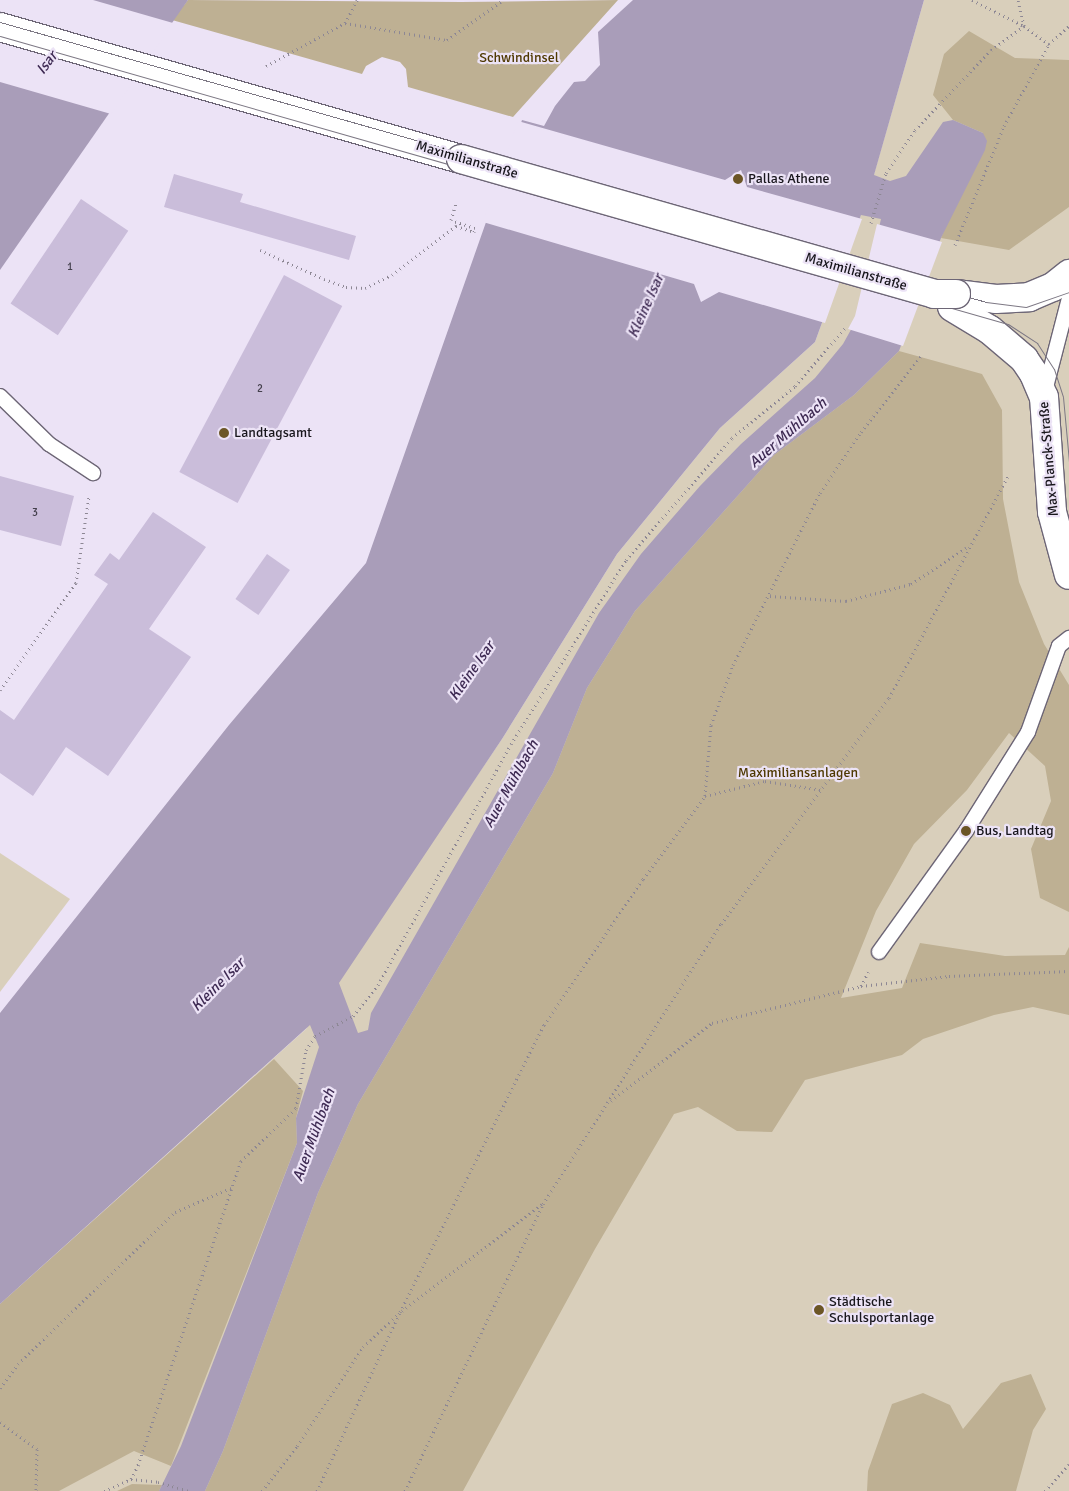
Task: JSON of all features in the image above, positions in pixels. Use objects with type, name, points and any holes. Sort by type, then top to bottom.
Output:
[{"type":"main road","name":"Maximilianstraße","points":[[0,27],[947,298]]},
{"type":"main road","points":[[947,298],[996,299],[1029,297],[1053,287],[1069,274]]},
{"type":"main road","name":"Max-Planck-Straße","points":[[947,298],[990,330],[1024,359],[1044,397],[1052,512],[1069,575]]},
{"type":"lane","points":[[1044,397],[1064,331],[1069,298]]},
{"type":"lane","points":[[0,396],[49,444],[93,473]]},
{"type":"lane","points":[[879,952],[966,831],[1028,732],[1059,646],[1069,638]]},
{"type":"path","points":[[266,66],[345,23],[357,0]]},
{"type":"path","points":[[345,23],[447,40],[503,0]]},
{"type":"path","points":[[972,0],[1024,26],[1049,44]]},
{"type":"path","points":[[1018,0],[1024,26]]},
{"type":"path","points":[[871,223],[886,173],[914,130],[991,50],[1024,26]]},
{"type":"path","points":[[956,245],[1004,126],[1049,44],[1069,26]]},
{"type":"path","points":[[260,250],[346,287],[365,288],[392,275],[456,226],[474,232],[476,228],[451,220],[456,204]]},
{"type":"path","points":[[130,1480],[138,1465],[241,1161],[296,1108],[306,1050],[314,1036],[353,1016],[378,984],[511,744],[626,560],[732,438],[795,386],[845,328]]},
{"type":"path","points":[[318,1491],[400,1312],[544,1025],[643,880],[705,796],[711,725],[733,665],[770,596],[820,493],[861,432],[921,356]]},
{"type":"path","points":[[0,690],[76,583],[93,473]]},
{"type":"path","points":[[406,1491],[543,1204],[721,924],[889,698],[967,547],[1009,474]]},
{"type":"path","points":[[770,596],[846,601],[911,584],[967,547]]},
{"type":"path","points":[[705,796],[765,781],[822,790]]},
{"type":"path","points":[[608,1103],[712,1023],[861,986],[949,976],[1069,971]]},
{"type":"path","points":[[0,1388],[18,1364],[175,1212],[231,1188]]},
{"type":"path","points":[[262,1491],[297,1446],[363,1347],[400,1312],[543,1204]]},
{"type":"path","points":[[0,1422],[37,1449],[36,1491]]},
{"type":"path","points":[[1045,1491],[1069,1464]]},
{"type":"path","points":[[104,1491],[130,1480],[158,1482],[190,1491]]},
{"type":"green space","name":"Schwindinsel","points":[[188,0],[461,2],[618,0],[513,117],[408,87],[406,69],[400,62],[382,57],[366,66],[362,74],[172,20]]},
{"type":"green space","name":"Maximiliansanlagen","points":[[924,0],[1069,0],[1069,1491],[0,1491],[0,1304],[306,1029],[502,739],[617,554],[720,428],[815,342],[868,195]]},
{"type":"green space","points":[[969,31],[1015,58],[1069,60],[1069,207],[1009,250],[941,238],[983,133],[953,120],[933,95],[944,54]]},
{"type":"green space","name":"Maximiliansanlagen","points":[[899,351],[982,374],[1002,410],[1003,499],[1019,582],[1044,644],[1069,685],[1069,912],[1040,898],[1031,849],[1051,801],[1045,766],[1009,733],[967,790],[914,844],[876,911],[841,998],[902,988],[920,943],[1005,956],[1065,955],[1069,947],[1069,1015],[1033,1007],[994,1015],[923,1039],[902,1055],[805,1080],[772,1132],[737,1131],[698,1107],[674,1114],[595,1249],[463,1491],[205,1491],[223,1451],[318,1193],[358,1104],[553,773],[587,688],[635,611],[774,455],[854,395]]},
{"type":"green space","points":[[0,853],[70,899],[0,992]]},
{"type":"green space","points":[[274,1059],[303,1091],[296,1118],[297,1143],[171,1466],[134,1451],[59,1491],[0,1491],[0,1304]]},
{"type":"green space","points":[[1031,1374],[1046,1409],[1033,1430],[1016,1491],[867,1491],[868,1471],[892,1404],[923,1393],[950,1405],[963,1429],[1001,1383]]},
{"type":"green space","points":[[132,1484],[162,1485],[159,1491],[117,1491]]},
{"type":"water","name":"Isar","points":[[0,0],[188,0],[0,270]]},
{"type":"water","points":[[633,0],[924,0],[874,175],[890,181],[906,176],[943,122],[953,120],[983,133],[987,141],[985,150],[941,238],[899,351],[854,395],[774,455],[635,611],[587,688],[553,773],[358,1104],[318,1193],[223,1451],[205,1491],[159,1491],[181,1446],[297,1143],[296,1118],[319,1047],[310,1025],[0,1304],[0,1013],[229,725],[366,563],[522,120],[544,126],[555,106],[574,82],[585,81],[600,65],[598,32]],"holes":[[[861,215],[881,219],[858,317],[843,344],[815,378],[741,444],[700,486],[641,554],[599,613],[371,1013],[368,1030],[358,1033],[339,983],[502,739],[617,554],[720,428],[815,342]]]},
{"type":"pier","points":[[0,0],[93,0],[173,23],[111,114],[0,82]]},
{"type":"pier","points":[[518,121],[725,180],[741,170],[747,187],[862,219],[825,323],[719,292],[701,302],[694,284],[483,222]]},
{"type":"pier","points":[[877,224],[942,242],[903,346],[848,329],[855,316]]},
{"type":"building","points":[[174,174],[243,194],[240,202],[356,236],[349,260],[164,207]]},
{"type":"building","points":[[81,199],[128,231],[58,335],[11,303]]},
{"type":"building","points":[[284,275],[342,306],[238,503],[179,472]]},
{"type":"building","points":[[0,476],[74,496],[61,546],[0,530]]},
{"type":"building","points":[[153,512],[206,547],[149,629],[191,657],[108,776],[66,747],[33,796],[0,773],[0,710],[14,720],[108,584],[94,575],[110,553],[119,560]]},
{"type":"building","points":[[267,554],[290,570],[258,615],[235,599]]},
{"type":"tram line","points":[[0,22],[986,302],[1026,307],[1069,292]]},
{"type":"tram line","points":[[0,36],[1008,324],[1037,343],[1054,369],[1063,397],[1069,462]]},
{"type":"place","name":"Pallas Athene","points":[[738,179]]},
{"type":"place","name":"Landtagsamt","points":[[224,433]]},
{"type":"place","name":"Bus, Landtag","points":[[966,831]]},
{"type":"place","name":"Städtische Schulsportanlage","points":[[819,1310]]},
{"type":"water label","name":"Kleine Isar","points":[[646,306]]},
{"type":"water label","name":"Auer Mühlbach","points":[[788,433]]},
{"type":"water label","name":"Kleine Isar","points":[[472,671]]},
{"type":"water label","name":"Auer Mühlbach","points":[[511,784]]},
{"type":"water label","name":"Kleine Isar","points":[[218,985]]},
{"type":"water label","name":"Auer Mühlbach","points":[[314,1135]]}]
